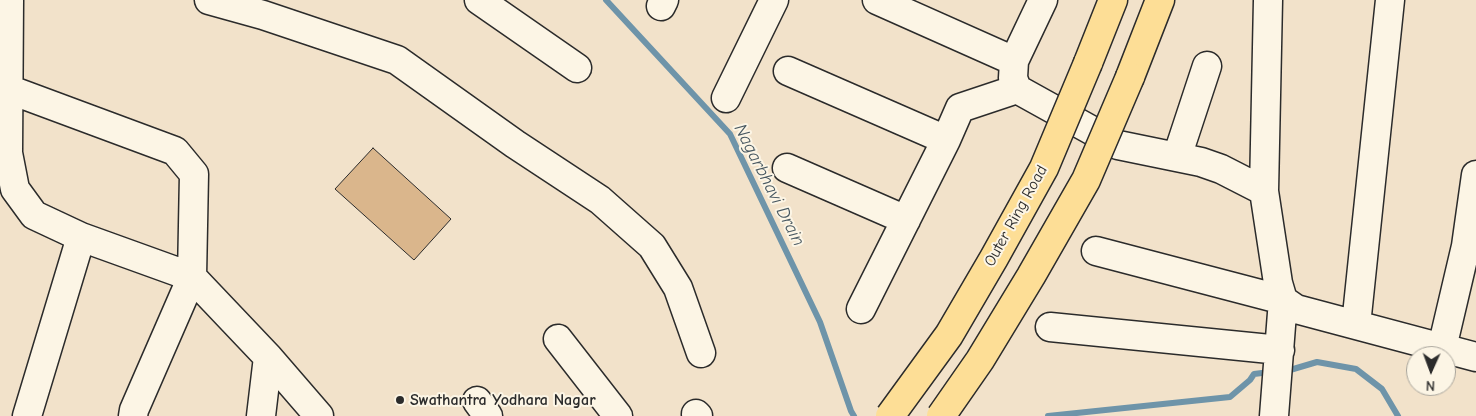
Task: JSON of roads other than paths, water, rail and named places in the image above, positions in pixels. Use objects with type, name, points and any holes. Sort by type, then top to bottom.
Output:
[{"type":"highway","name":"Outer Ring Road","points":[[890,416],[949,335],[1044,168],[1113,0]]},
{"type":"highway","points":[[941,416],[980,360],[1086,180],[1130,77],[1160,0]]},
{"type":"street","points":[[9,0],[8,152],[15,189],[34,215],[80,238],[192,277],[268,357],[319,416]]},
{"type":"street","points":[[211,0],[263,15],[397,60],[515,144],[600,200],[652,246],[678,288],[701,353]]},
{"type":"street","points":[[479,0],[577,68]]},
{"type":"street","points":[[726,98],[774,0]]},
{"type":"street","points":[[877,0],[1014,61]]},
{"type":"street","points":[[1042,0],[1014,61],[1013,78],[1016,89],[1118,145],[1201,162],[1264,191]]},
{"type":"street","points":[[1268,0],[1264,191],[1278,283],[1283,300],[1275,405]]},
{"type":"street","points":[[1356,325],[1390,0]]},
{"type":"street","points":[[1177,157],[1207,66]]},
{"type":"street","points":[[788,71],[946,140]]},
{"type":"street","points":[[861,309],[946,140],[960,108],[1016,89]]},
{"type":"street","points":[[8,90],[175,151],[194,174],[192,277],[138,401],[134,416]]},
{"type":"street","points":[[786,168],[906,220]]},
{"type":"street","points":[[1443,346],[1471,248],[1476,176]]},
{"type":"street","points":[[27,416],[80,238]]},
{"type":"street","points":[[1096,251],[1283,300],[1296,309],[1435,346]]},
{"type":"street","points":[[1050,327],[1279,352]]},
{"type":"street","points":[[558,339],[618,416]]},
{"type":"street","points":[[1456,352],[1476,357]]},
{"type":"street","points":[[262,416],[268,357]]},
{"type":"waterway","name":"Nagarbhavi Drain","points":[[606,0],[730,134],[820,322],[854,416]]},
{"type":"waterway","points":[[1283,371],[1317,362],[1356,369],[1382,389],[1398,416]]},
{"type":"waterway","points":[[1048,416],[1230,397],[1250,380],[1254,374],[1270,372]]},
{"type":"place","name":"Swathantra Yodhara Nagar","points":[[400,400]]}]
